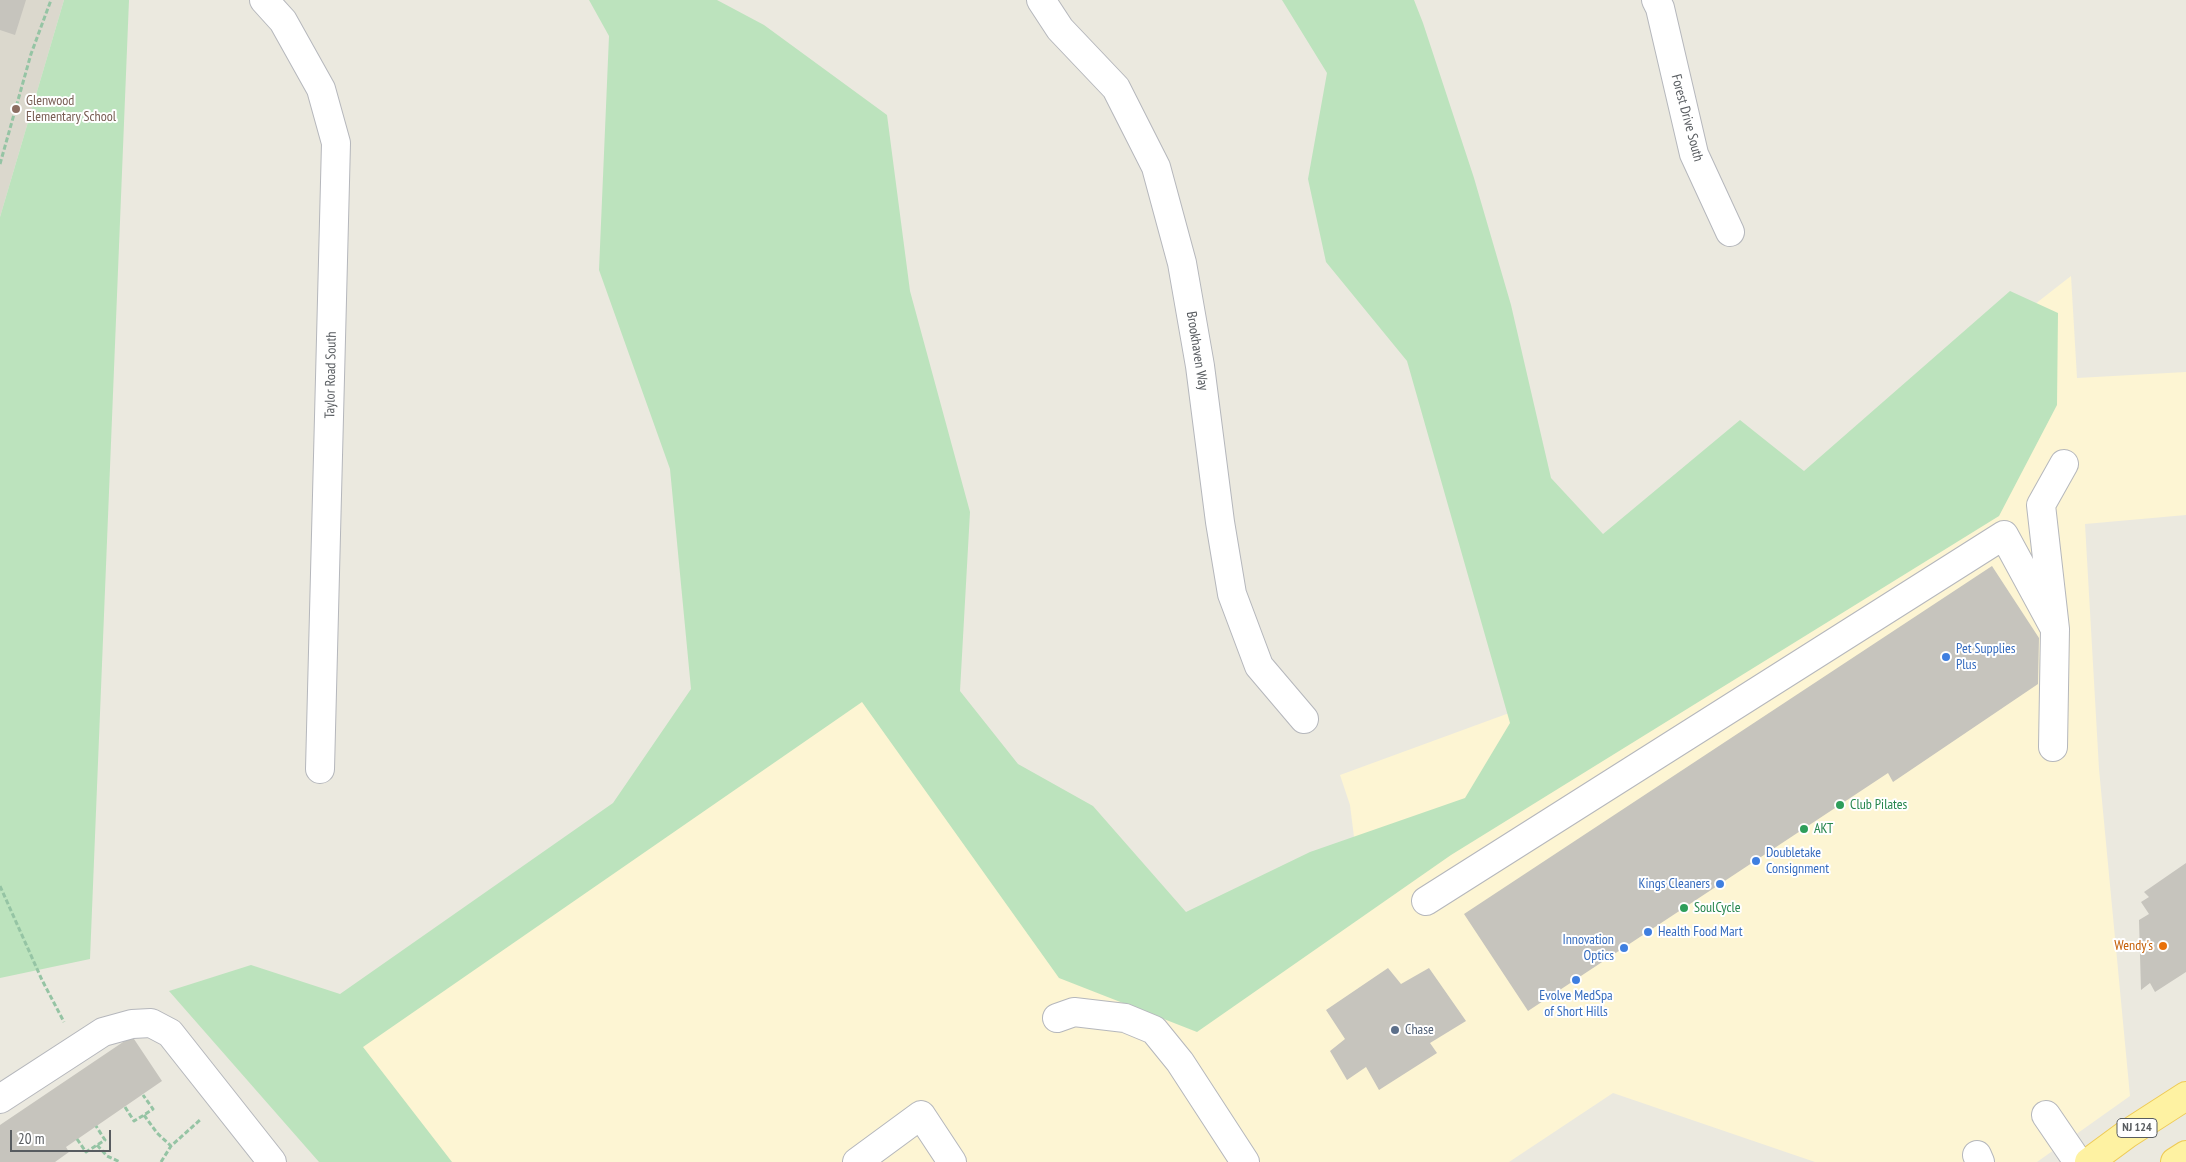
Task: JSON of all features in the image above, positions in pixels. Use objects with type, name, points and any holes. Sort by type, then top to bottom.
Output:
[{"type":"main road","name":"NJ 124","points":[[2090,1162],[2127,1134],[2186,1096]]},
{"type":"main road","points":[[2175,1162],[2186,1155]]},
{"type":"street","name":"Taylor Road South","points":[[264,0],[283,21],[321,89],[336,143],[320,769]]},
{"type":"street","name":"Brookhaven Way","points":[[1041,0],[1060,28],[1116,88],[1156,167],[1182,263],[1197,348],[1232,594],[1259,666],[1304,719]]},
{"type":"street","name":"Forest Drive South","points":[[1656,0],[1660,8],[1694,154],[1730,232]]},
{"type":"street","points":[[2053,746],[2055,629],[2041,505],[2064,464]]},
{"type":"street","points":[[1426,901],[2004,535],[2055,629]]},
{"type":"street","points":[[1057,1018],[1074,1012],[1125,1018],[1154,1030],[1180,1062],[1245,1162]]},
{"type":"street","points":[[0,1098],[103,1032],[132,1024],[151,1023],[170,1033],[272,1162]]},
{"type":"street","points":[[858,1162],[920,1115],[952,1162]]},
{"type":"street","points":[[2046,1115],[2078,1162]]},
{"type":"path","points":[[0,164],[31,54],[50,0]]},
{"type":"path","points":[[0,886],[42,980],[79,1049]]},
{"type":"path","points":[[124,1107],[134,1121],[153,1109],[143,1094]]},
{"type":"path","points":[[161,1162],[171,1146],[223,1100]]},
{"type":"path","points":[[144,1115],[157,1133],[171,1146]]},
{"type":"path","points":[[77,1139],[86,1152],[105,1140],[96,1126]]},
{"type":"path","points":[[96,1145],[107,1156],[120,1162]]},
{"type":"shaded area","name":"Glenwood Elementary School","points":[[0,0],[64,0],[0,217]]},
{"type":"shaded area","points":[[2071,276],[2077,378],[2186,372],[2186,515],[2085,524],[2099,769],[2130,1096],[2037,1162],[1815,1162],[1613,1093],[1509,1162],[331,1162],[254,1069],[896,644],[1197,990],[1354,837],[1350,805],[1340,775],[1512,712]]},
{"type":"green space","points":[[64,0],[129,0],[90,959],[0,978],[0,217]]},
{"type":"green space","points":[[589,0],[717,0],[764,25],[887,115],[910,291],[970,512],[960,691],[1018,764],[1093,806],[1186,912],[1310,852],[1465,798],[1510,723],[1407,361],[1326,262],[1308,179],[1327,73],[1282,0],[1414,0],[1474,178],[1511,305],[1551,478],[1603,534],[1740,420],[1804,471],[2010,291],[2058,313],[2057,405],[1999,516],[1451,855],[1197,1032],[1059,978],[862,702],[363,1047],[452,1162],[319,1162],[169,991],[251,965],[340,994],[613,803],[691,689],[670,469],[599,270],[609,36]]},
{"type":"building","points":[[0,0],[26,0],[15,35],[0,30]]},
{"type":"building","points":[[1992,566],[2039,638],[2038,684],[1893,782],[1888,773],[1528,1011],[1464,914]]},
{"type":"building","name":"Wendy's","points":[[2186,863],[2186,972],[2155,992],[2150,983],[2141,990],[2139,920],[2149,914],[2141,902],[2149,897],[2144,892]]},
{"type":"building","name":"Chase","points":[[1388,968],[1401,984],[1429,968],[1466,1021],[1430,1043],[1437,1053],[1379,1090],[1366,1067],[1347,1080],[1330,1051],[1345,1039],[1326,1010]]},
{"type":"building","points":[[132,1036],[162,1081],[66,1147],[69,1152],[55,1162],[0,1162],[0,1125]]},
{"type":"place","name":"Glenwood Elementary School","points":[[16,109]]},
{"type":"place","name":"Pet Supplies Plus","points":[[1946,657]]},
{"type":"place","name":"Club Pilates","points":[[1840,805]]},
{"type":"place","name":"AKT","points":[[1804,829]]},
{"type":"place","name":"Doubletake Consignment","points":[[1756,861]]},
{"type":"place","name":"Kings Cleaners","points":[[1720,884]]},
{"type":"place","name":"SoulCycle","points":[[1684,908]]},
{"type":"place","name":"Health Food Mart","points":[[1648,932]]},
{"type":"place","name":"Wendy's","points":[[2163,946]]},
{"type":"place","name":"Innovation Optics","points":[[1624,948]]},
{"type":"place","name":"Evolve MedSpa of Short Hills","points":[[1576,980]]},
{"type":"place","name":"Chase","points":[[1395,1030]]}]
